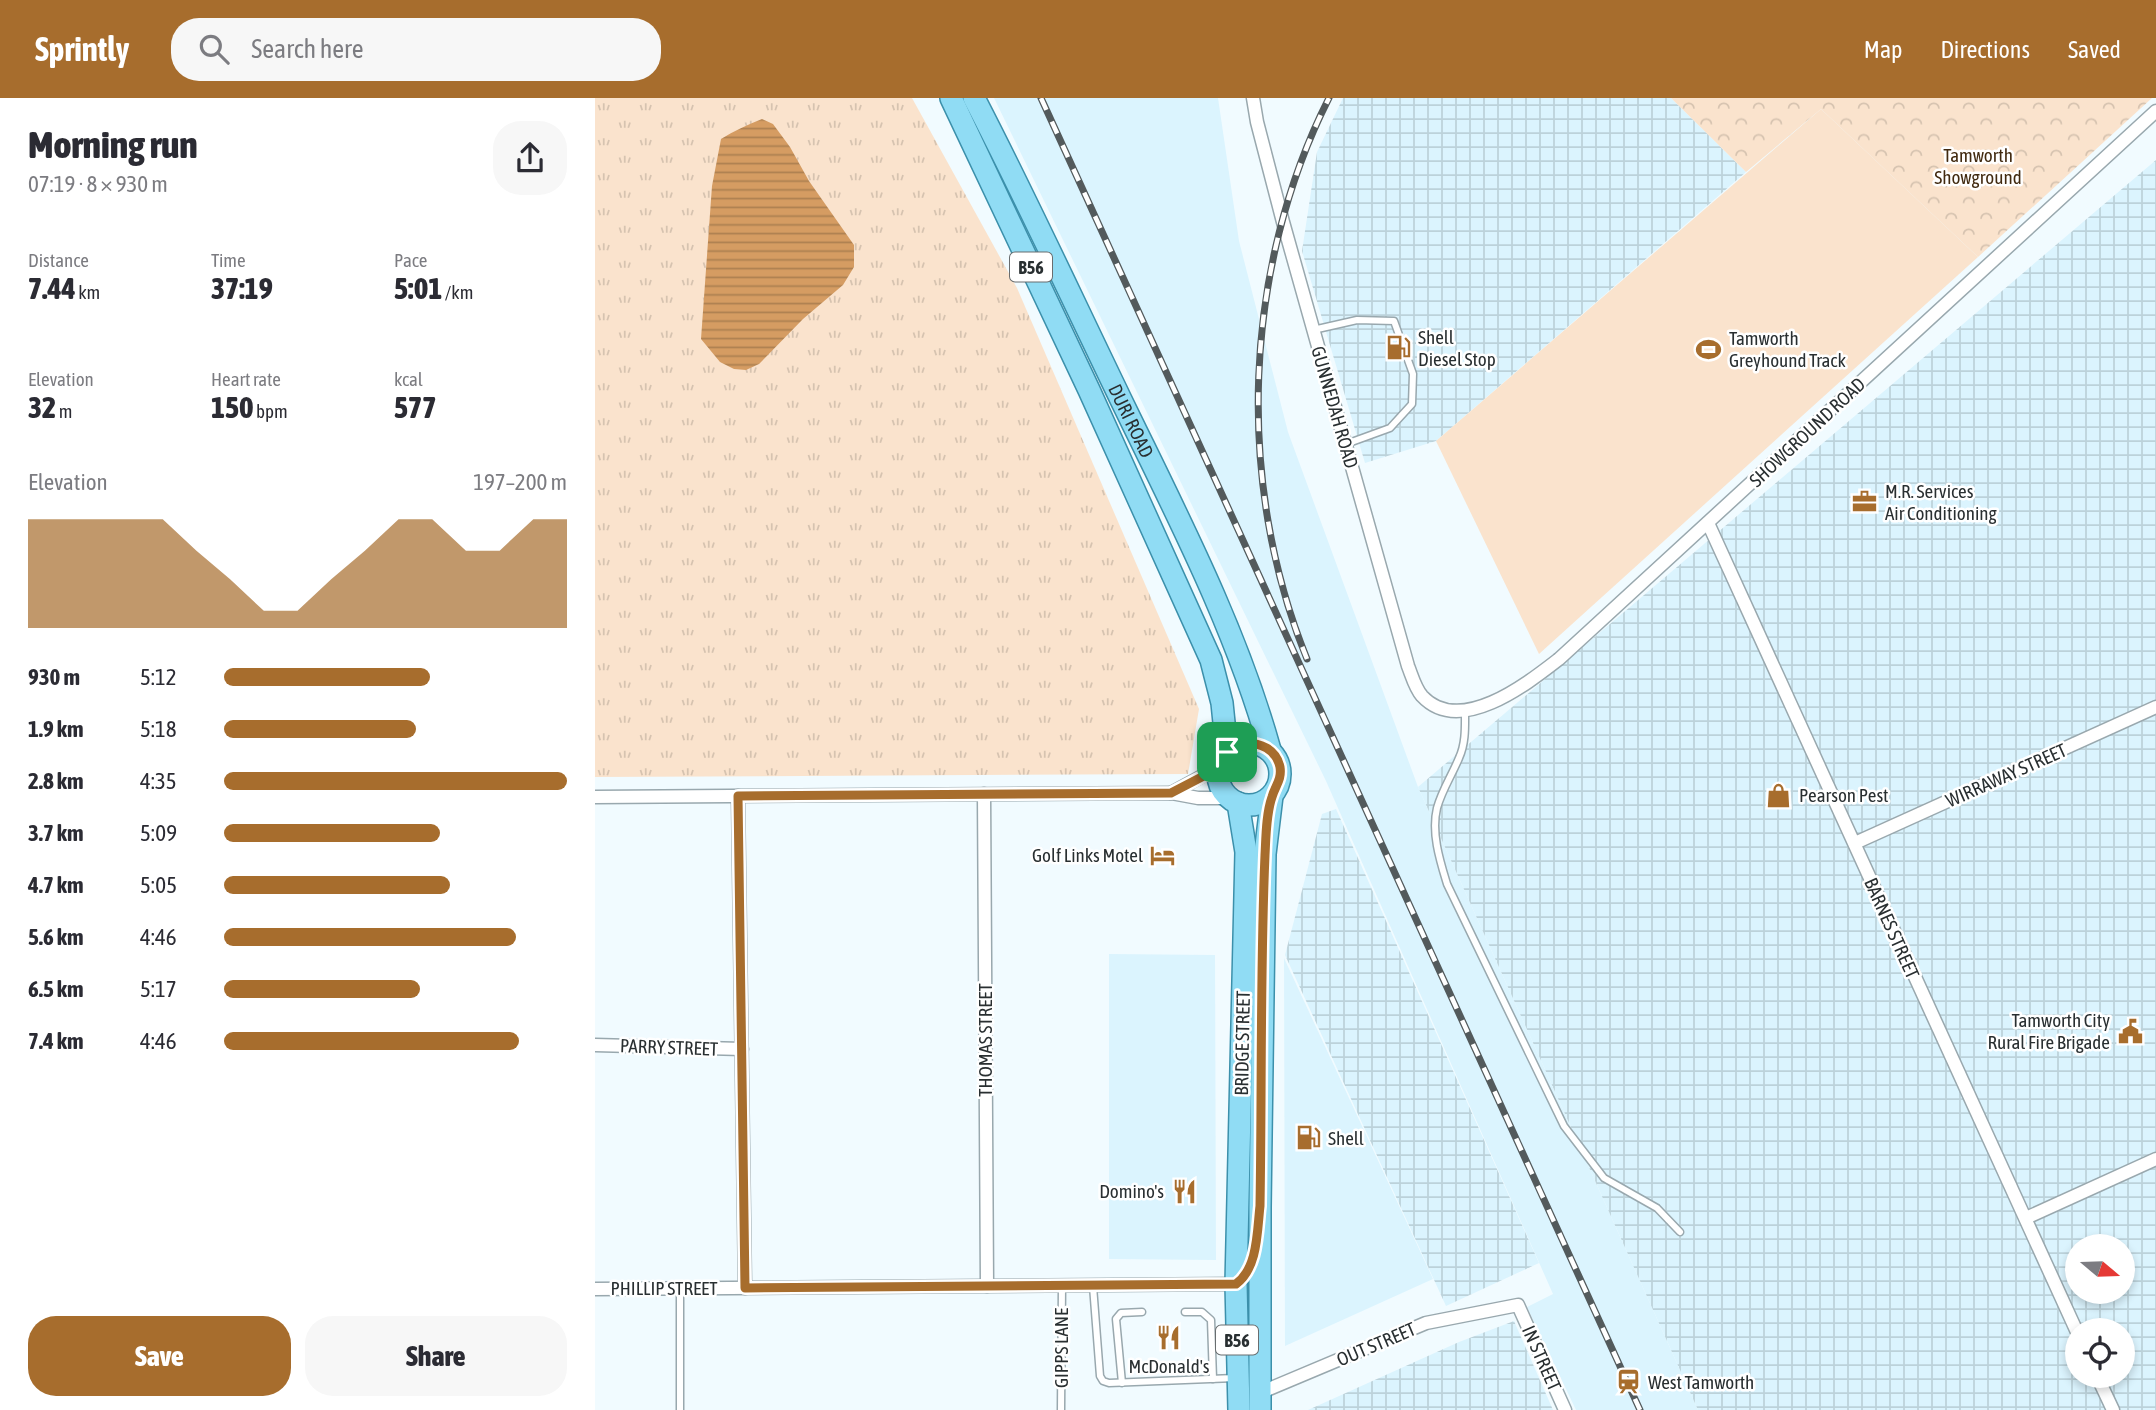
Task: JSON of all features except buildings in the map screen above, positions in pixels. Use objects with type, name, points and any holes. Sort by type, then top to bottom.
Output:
[{"type":"main road","name":"DURI ROAD","points":[[951,98],[1089,390],[1212,660],[1222,703],[1223,760]]},
{"type":"main road","name":"DURI ROAD","points":[[974,98],[1159,477],[1232,637],[1256,699],[1270,750]]},
{"type":"main road","points":[[1223,760],[1243,743],[1253,743],[1270,750]]},
{"type":"main road","name":"B56","points":[[1270,750],[1280,767],[1277,787],[1272,796]]},
{"type":"main road","name":"B56","points":[[1223,760],[1219,784],[1233,801]]},
{"type":"main road","points":[[1233,801],[1256,805],[1272,796]]},
{"type":"main road","name":"BRIDGE STREET","points":[[1260,1402],[1265,854],[1272,796]]},
{"type":"main road","name":"BRIDGE STREET","points":[[1233,801],[1246,852],[1236,1284],[1238,1395]]},
{"type":"main road","name":"BRIDGE STREET","points":[[1236,1284],[1244,1278],[1253,1258],[1260,1206]]},
{"type":"street","name":"GUNNEDAH ROAD","points":[[1254,98],[1263,147],[1408,666],[1423,696],[1436,706]]},
{"type":"street","name":"SHOWGROUND ROAD","points":[[1436,706],[1465,710],[1481,707],[1539,675],[2156,111]]},
{"type":"street","name":"BARNES STREET","points":[[1708,523],[2071,1318]]},
{"type":"street","name":"WIRRAWAY STREET","points":[[1855,843],[2156,708]]},
{"type":"street","points":[[1171,793],[1223,760]]},
{"type":"street","points":[[595,797],[1171,793],[1233,801]]},
{"type":"street","name":"THOMAS STREET","points":[[984,794],[987,1286]]},
{"type":"street","points":[[738,796],[745,1288]]},
{"type":"street","name":"PARRY STREET","points":[[595,1045],[742,1049]]},
{"type":"street","points":[[2026,1218],[2156,1159]]},
{"type":"street","name":"PHILLIP STREET","points":[[595,1289],[1236,1284]]},
{"type":"street","name":"OUT STREET","points":[[1238,1395],[1260,1402],[1426,1323],[1518,1305]]},
{"type":"street","name":"IN STREET","points":[[1518,1305],[1565,1410]]},
{"type":"street","points":[[2103,1388],[2113,1410]]},
{"type":"lane","points":[[1313,330],[1357,320],[1394,321],[1413,374],[1412,404],[1390,428],[1345,444]]},
{"type":"lane","points":[[1465,710],[1465,734],[1460,757],[1448,778],[1436,811],[1437,852],[1447,884],[1564,1126],[1604,1178],[1657,1208],[1680,1232]]},
{"type":"lane","name":"GIPPS LANE","points":[[1061,1410],[1062,1286]]},
{"type":"lane","points":[[1093,1286],[1100,1376],[1103,1381],[1122,1383],[1213,1379],[1238,1395]]},
{"type":"lane","points":[[680,1289],[680,1410]]},
{"type":"lane","points":[[1122,1383],[1116,1320],[1121,1313],[1142,1312]]},
{"type":"lane","points":[[1185,1312],[1202,1312],[1211,1320],[1213,1379]]},
{"type":"shaded area","points":[[994,98],[1218,98],[1239,241],[1288,432],[1418,787],[1698,1410],[1576,1410],[1527,1307],[1553,1294],[1326,781]]},
{"type":"shaded area","points":[[1343,98],[1671,98],[1746,172],[1436,441],[1365,463],[1302,251],[1317,152]]},
{"type":"shaded area","points":[[762,119],[773,124],[790,147],[809,181],[854,245],[854,267],[843,285],[803,319],[759,364],[746,370],[734,369],[720,362],[701,339],[712,186],[721,139]]},
{"type":"shaded area","points":[[2156,160],[2156,1410],[1698,1410],[1418,787]]},
{"type":"shaded area","points":[[1336,809],[1539,1263],[1446,1306],[1285,955],[1322,814]]},
{"type":"shaded area","points":[[1109,954],[1215,955],[1216,1260],[1109,1259]]},
{"type":"shaded area","points":[[1284,958],[1433,1279],[1285,1346]]},
{"type":"shaded area","points":[[1514,1321],[1553,1410],[1308,1410],[1459,1342]]},
{"type":"green space","points":[[595,98],[912,98],[1017,288],[1199,709],[1188,774],[595,777]]},
{"type":"green space","name":"Tamworth Showground","points":[[1671,98],[2152,98],[1978,257],[1821,109],[1746,172]]},
{"type":"green space","name":"Tamworth Greyhound Track","points":[[1821,109],[1978,257],[1539,654],[1436,441]]},
{"type":"railway","points":[[1041,98],[1640,1410]]},
{"type":"railway","points":[[1307,659],[1284,591],[1268,521],[1260,449],[1259,376],[1265,304],[1279,232],[1300,164],[1329,98]]},
{"type":"place","name":"Shell Diesel Stop","points":[[1398,348]]},
{"type":"place","name":"Tamworth Greyhound Track","points":[[1709,349]]},
{"type":"place","name":"M.R. Services Air Conditioning","points":[[1865,502]]},
{"type":"place","name":"Pearson Pest","points":[[1779,795]]},
{"type":"place","name":"Golf Links Motel","points":[[1163,855]]},
{"type":"place","name":"Tamworth City Rural Fire Brigade","points":[[2130,1031]]},
{"type":"place","name":"Shell","points":[[1308,1138]]},
{"type":"place","name":"Domino's","points":[[1184,1191]]},
{"type":"place","name":"McDonald's","points":[[1169,1338]]},
{"type":"place","name":"West Tamworth","points":[[1628,1382]]},
{"type":"route","points":[[1243,743],[1262,745],[1270,750],[1280,767],[1280,777],[1272,796],[1265,854],[1260,1206],[1253,1258],[1244,1278],[1236,1284],[745,1288],[738,796],[1171,793],[1219,768],[1221,759],[1227,752],[1243,743]]}]
